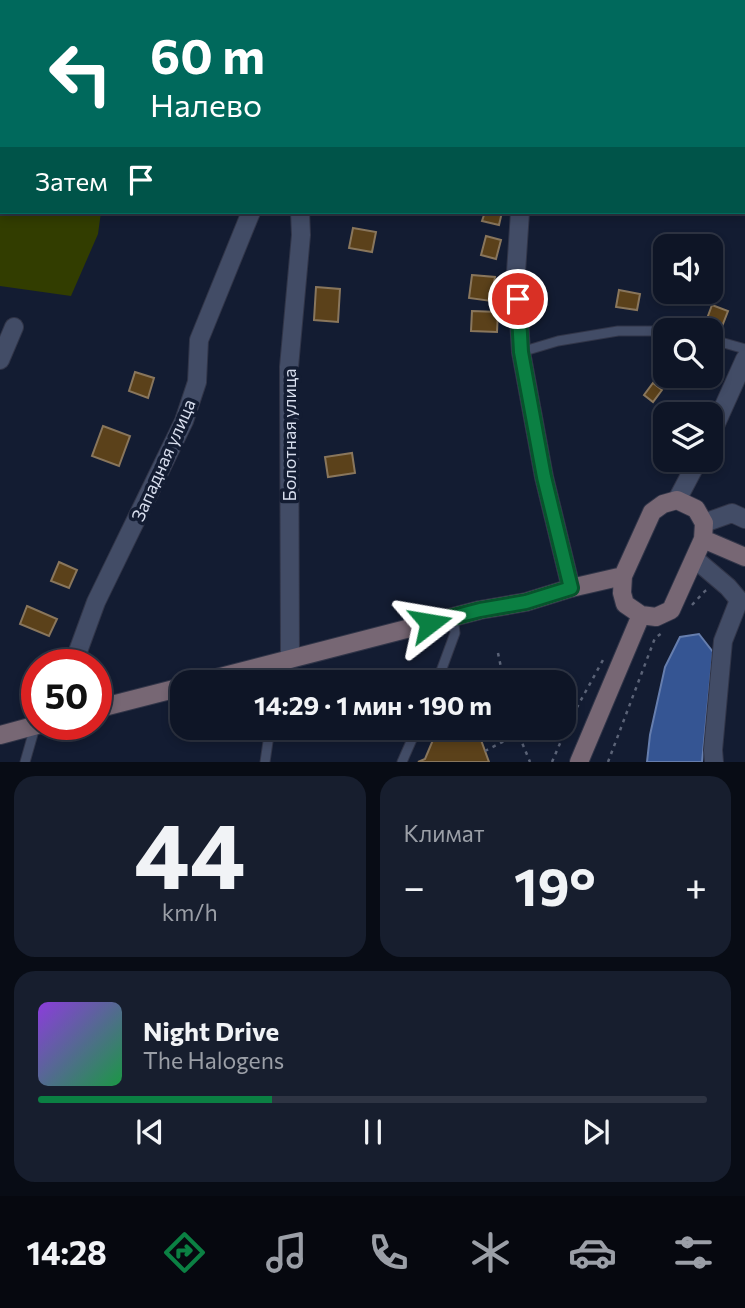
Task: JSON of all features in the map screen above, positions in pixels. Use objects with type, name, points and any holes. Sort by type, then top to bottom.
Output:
[{"type":"main road","points":[[677,500],[696,509],[703,531],[695,559],[671,610],[656,617],[641,615],[625,604],[622,593],[623,576],[652,512],[663,504],[677,500]]},
{"type":"main road","points":[[703,531],[745,557]]},
{"type":"main road","points":[[248,670],[623,576]]},
{"type":"main road","points":[[579,762],[641,615]]},
{"type":"main road","points":[[112,705],[170,690]]},
{"type":"main road","points":[[0,735],[21,730]]},
{"type":"street","name":"Западная улица","points":[[79,649],[96,603],[184,421],[197,382],[199,340],[250,214]]},
{"type":"street","name":"Болотная улица","points":[[284,661],[289,367],[301,235],[300,214]]},
{"type":"street","points":[[520,214],[516,272],[521,352],[544,477],[571,588]]},
{"type":"street","points":[[0,359],[13,327]]},
{"type":"street","points":[[723,408],[745,359]]},
{"type":"street","points":[[677,500],[692,472]]},
{"type":"street","points":[[703,531],[732,513],[745,519]]},
{"type":"street","points":[[695,559],[728,587],[738,600],[723,641],[714,762]]},
{"type":"street","points":[[728,587],[745,594]]},
{"type":"lane","points":[[521,352],[558,341],[618,331],[653,331]]},
{"type":"lane","points":[[723,343],[745,349]]},
{"type":"lane","points":[[441,670],[455,633],[453,617]]},
{"type":"lane","points":[[281,670],[284,661]]},
{"type":"lane","points":[[25,762],[33,740]]},
{"type":"lane","points":[[265,762],[268,740]]},
{"type":"lane","points":[[402,762],[412,740]]},
{"type":"path","points":[[691,607],[705,591],[728,587]]},
{"type":"path","points":[[608,762],[655,638],[666,631]]},
{"type":"path","points":[[498,653],[502,670]]},
{"type":"path","points":[[576,708],[602,661]]},
{"type":"path","points":[[485,751],[506,740]]},
{"type":"path","points":[[520,740],[530,762]]},
{"type":"path","points":[[552,762],[561,740]]},
{"type":"green space","points":[[0,214],[101,214],[98,234],[71,296],[0,286]]},
{"type":"water","points":[[699,634],[713,652],[702,762],[647,762],[665,667],[680,637]]},
{"type":"building","points":[[484,214],[502,214],[499,225],[482,221]]},
{"type":"building","points":[[353,228],[376,232],[372,252],[349,248]]},
{"type":"building","points":[[486,236],[501,240],[496,259],[481,255]]},
{"type":"building","points":[[472,275],[495,277],[491,301],[469,298]]},
{"type":"building","points":[[316,287],[340,289],[338,322],[314,320]]},
{"type":"building","points":[[619,290],[640,294],[637,310],[616,307]]},
{"type":"building","points":[[712,305],[728,311],[723,324],[723,318],[707,318]]},
{"type":"building","points":[[472,311],[498,312],[497,332],[471,331]]},
{"type":"building","points":[[135,372],[154,378],[148,398],[129,391]]},
{"type":"building","points":[[653,383],[653,388],[662,390],[653,402],[644,395]]},
{"type":"building","points":[[103,426],[130,436],[119,466],[92,456]]},
{"type":"building","points":[[352,453],[355,473],[328,477],[325,457]]},
{"type":"building","points":[[59,562],[77,570],[69,588],[51,581]]},
{"type":"building","points":[[27,606],[57,619],[49,636],[20,624]]},
{"type":"building","points":[[433,740],[481,740],[489,762],[418,762],[425,759]]},
{"type":"route","points":[[430,623],[526,602],[571,588],[544,477],[521,352],[518,299]]}]
